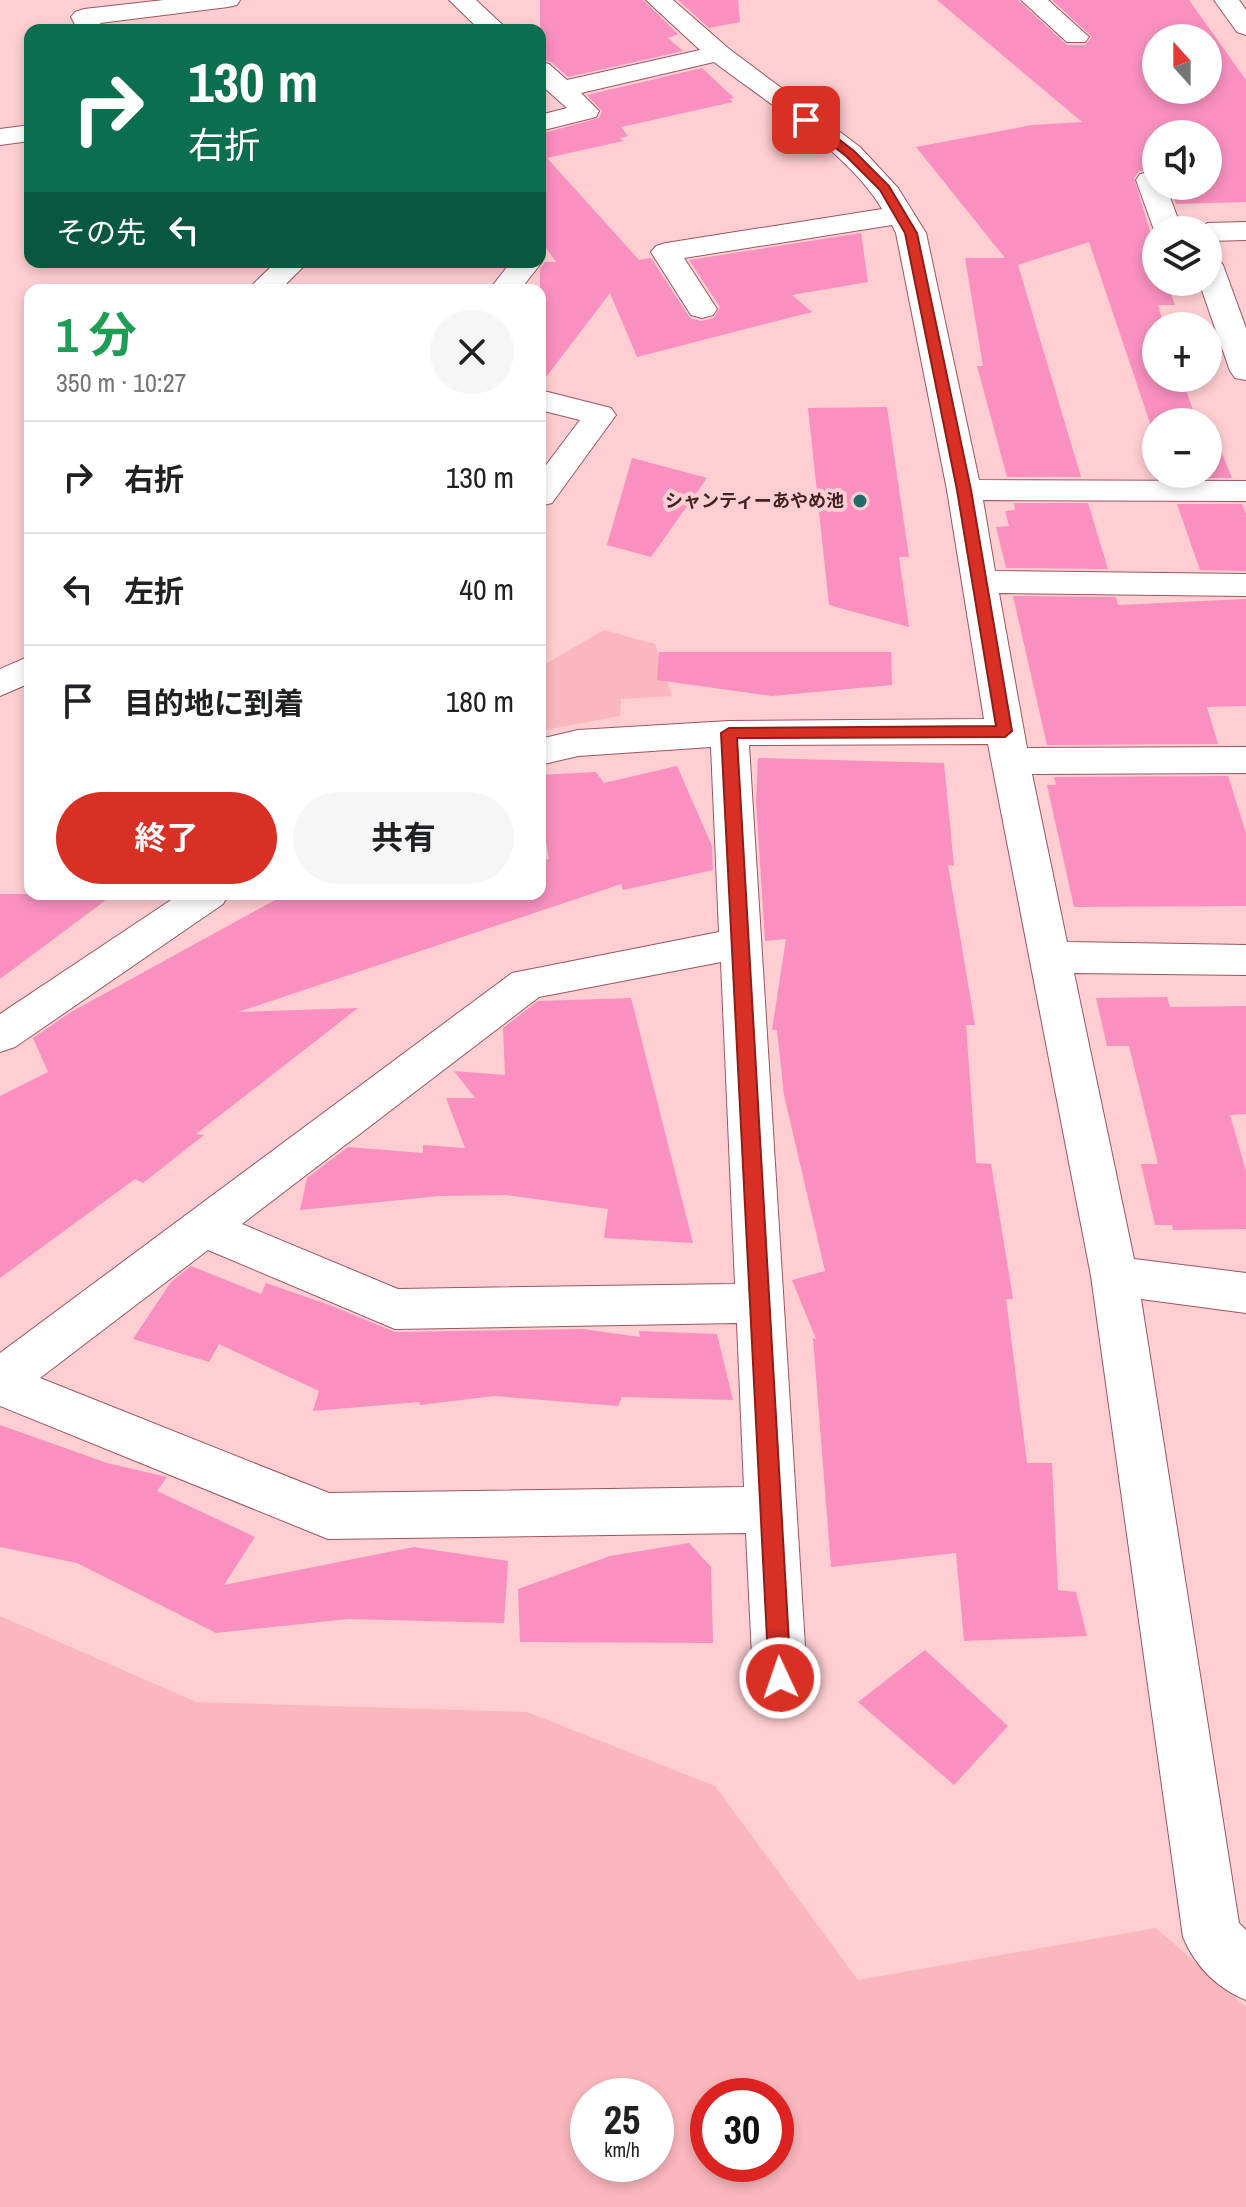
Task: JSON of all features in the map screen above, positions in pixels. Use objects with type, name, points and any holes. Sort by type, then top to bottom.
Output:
[{"type":"street","points":[[88,24],[84,17],[228,0]]},
{"type":"street","points":[[461,0],[488,24]]},
{"type":"street","points":[[658,0],[719,53],[850,153],[884,188],[911,233],[964,490],[1007,746],[1114,1276],[1212,1937],[1246,1971]]},
{"type":"street","points":[[1033,0],[1076,37]]},
{"type":"street","points":[[1226,0],[1246,27]]},
{"type":"street","points":[[562,89],[719,53]]},
{"type":"street","points":[[546,75],[586,111],[546,121]]},
{"type":"street","points":[[0,137],[24,134]]},
{"type":"street","points":[[702,309],[666,252],[900,215]]},
{"type":"street","points":[[1222,232],[1246,231]]},
{"type":"street","points":[[269,284],[286,268]]},
{"type":"street","points":[[509,284],[522,268]]},
{"type":"street","points":[[1219,296],[1246,371]]},
{"type":"street","points":[[546,402],[600,415],[546,488]]},
{"type":"street","points":[[964,490],[1246,491]]},
{"type":"street","points":[[978,582],[1246,585]]},
{"type":"street","points":[[0,684],[24,671]]},
{"type":"street","points":[[729,733],[780,1678]]},
{"type":"street","points":[[546,751],[578,743],[729,733],[1246,760]]},
{"type":"street","points":[[0,1036],[200,900]]},
{"type":"street","points":[[0,1383],[527,984],[740,943]]},
{"type":"street","points":[[1049,957],[1246,960]]},
{"type":"street","points":[[204,1228],[395,1309],[760,1303]]},
{"type":"street","points":[[1114,1276],[1246,1293]]},
{"type":"street","points":[[0,1383],[328,1516],[772,1510]]},
{"type":"shaded area","points":[[604,630],[655,644],[672,696],[621,699],[620,716],[546,730],[546,664]]},
{"type":"shaded area","points":[[0,1616],[196,1702],[527,1712],[715,1786],[858,1980],[1156,1928],[1246,2007],[1246,2207],[0,2207]]},
{"type":"building","points":[[540,0],[643,0],[678,34],[668,38],[683,51],[568,77],[546,61],[546,24],[540,24]]},
{"type":"building","points":[[678,0],[738,0],[740,22],[709,28]]},
{"type":"building","points":[[937,0],[1018,0],[1067,45],[1085,45],[1092,37],[1052,0],[1189,0],[1206,24],[1142,24],[1142,104],[1222,104],[1222,46],[1246,80],[1246,202],[1176,204],[1174,200],[1222,200],[1222,120],[1142,120],[1142,171],[1134,178],[1145,216],[1142,216],[1142,296],[1172,296],[1175,305],[1158,305],[1160,312],[1142,312],[1142,392],[1187,392],[1192,408],[1145,408],[1089,242],[1018,265],[1081,477],[1007,477],[977,366],[983,366],[965,258],[1005,258],[916,147],[1032,125],[1082,122]]},
{"type":"building","points":[[702,68],[734,98],[729,99],[733,102],[621,127],[628,136],[620,138],[623,141],[547,158],[639,260],[651,258],[690,318],[701,321],[714,318],[720,307],[689,260],[861,233],[868,282],[792,295],[812,312],[637,357],[610,293],[546,377],[546,284],[540,284],[540,269],[546,268],[546,262],[556,262],[546,248],[546,132],[599,118],[602,111],[587,95]]},
{"type":"building","name":"シャンティーあやめ池","points":[[887,407],[909,557],[899,557],[909,627],[829,605],[808,408]]},
{"type":"building","points":[[1222,453],[1232,478],[1222,478]]},
{"type":"building","points":[[632,458],[707,478],[651,557],[607,545]]},
{"type":"building","points":[[1014,503],[1088,503],[1108,569],[1006,568],[996,527],[1009,526],[1005,511],[1015,510]]},
{"type":"building","points":[[1177,504],[1242,504],[1246,514],[1246,571],[1200,570]]},
{"type":"building","points":[[1013,596],[1116,597],[1118,605],[1246,599],[1246,706],[1207,707],[1218,744],[1047,745]]},
{"type":"building","points":[[659,652],[891,652],[892,685],[772,696],[657,680]]},
{"type":"building","points":[[758,758],[944,763],[954,866],[948,865],[975,1025],[966,1025],[976,1163],[991,1164],[1013,1299],[1006,1299],[1027,1463],[1052,1463],[1058,1590],[1076,1592],[1087,1636],[964,1641],[956,1553],[831,1567],[813,1338],[816,1339],[792,1280],[825,1271],[784,1095],[777,1030],[772,1030],[786,939],[765,941],[756,801]]},
{"type":"building","points":[[677,766],[712,846],[713,870],[623,890],[621,884],[238,1012],[358,1008],[196,1134],[204,1135],[143,1183],[135,1179],[0,1278],[0,1096],[48,1072],[33,1038],[71,1012],[275,900],[546,900],[546,860],[549,859],[546,843],[546,775],[596,772],[604,783]]},
{"type":"building","points":[[1228,776],[1246,833],[1246,906],[1074,907],[1047,785],[1056,785],[1054,777]]},
{"type":"building","points":[[0,894],[24,894],[24,900],[106,900],[0,979]]},
{"type":"building","points":[[1167,997],[1170,1007],[1246,1006],[1246,1114],[1230,1115],[1246,1171],[1246,1229],[1173,1230],[1172,1225],[1155,1225],[1141,1164],[1158,1164],[1129,1046],[1107,1046],[1096,998]]},
{"type":"building","points":[[631,998],[693,1243],[604,1238],[608,1209],[506,1195],[440,1196],[300,1210],[307,1178],[348,1147],[423,1153],[423,1145],[465,1148],[446,1098],[475,1098],[454,1071],[505,1075],[503,1028],[538,1001]]},
{"type":"building","points":[[191,1266],[261,1294],[266,1283],[395,1332],[583,1329],[640,1337],[639,1331],[717,1334],[733,1400],[622,1397],[618,1406],[494,1396],[420,1405],[419,1402],[313,1411],[319,1391],[219,1344],[209,1362],[133,1339],[171,1282]]},
{"type":"building","points":[[0,1425],[107,1463],[167,1477],[157,1491],[255,1537],[224,1585],[414,1547],[508,1561],[504,1623],[348,1619],[216,1633],[77,1563],[0,1547]]},
{"type":"building","points":[[689,1543],[711,1567],[713,1643],[520,1642],[518,1589],[610,1556]]},
{"type":"building","points":[[925,1650],[1008,1726],[954,1785],[858,1702]]},
{"type":"place","name":"シャンティーあやめ池","points":[[860,501]]},
{"type":"route","points":[[780,1678],[729,733],[1005,731],[964,490],[911,233],[884,188],[850,153],[806,120]]}]
